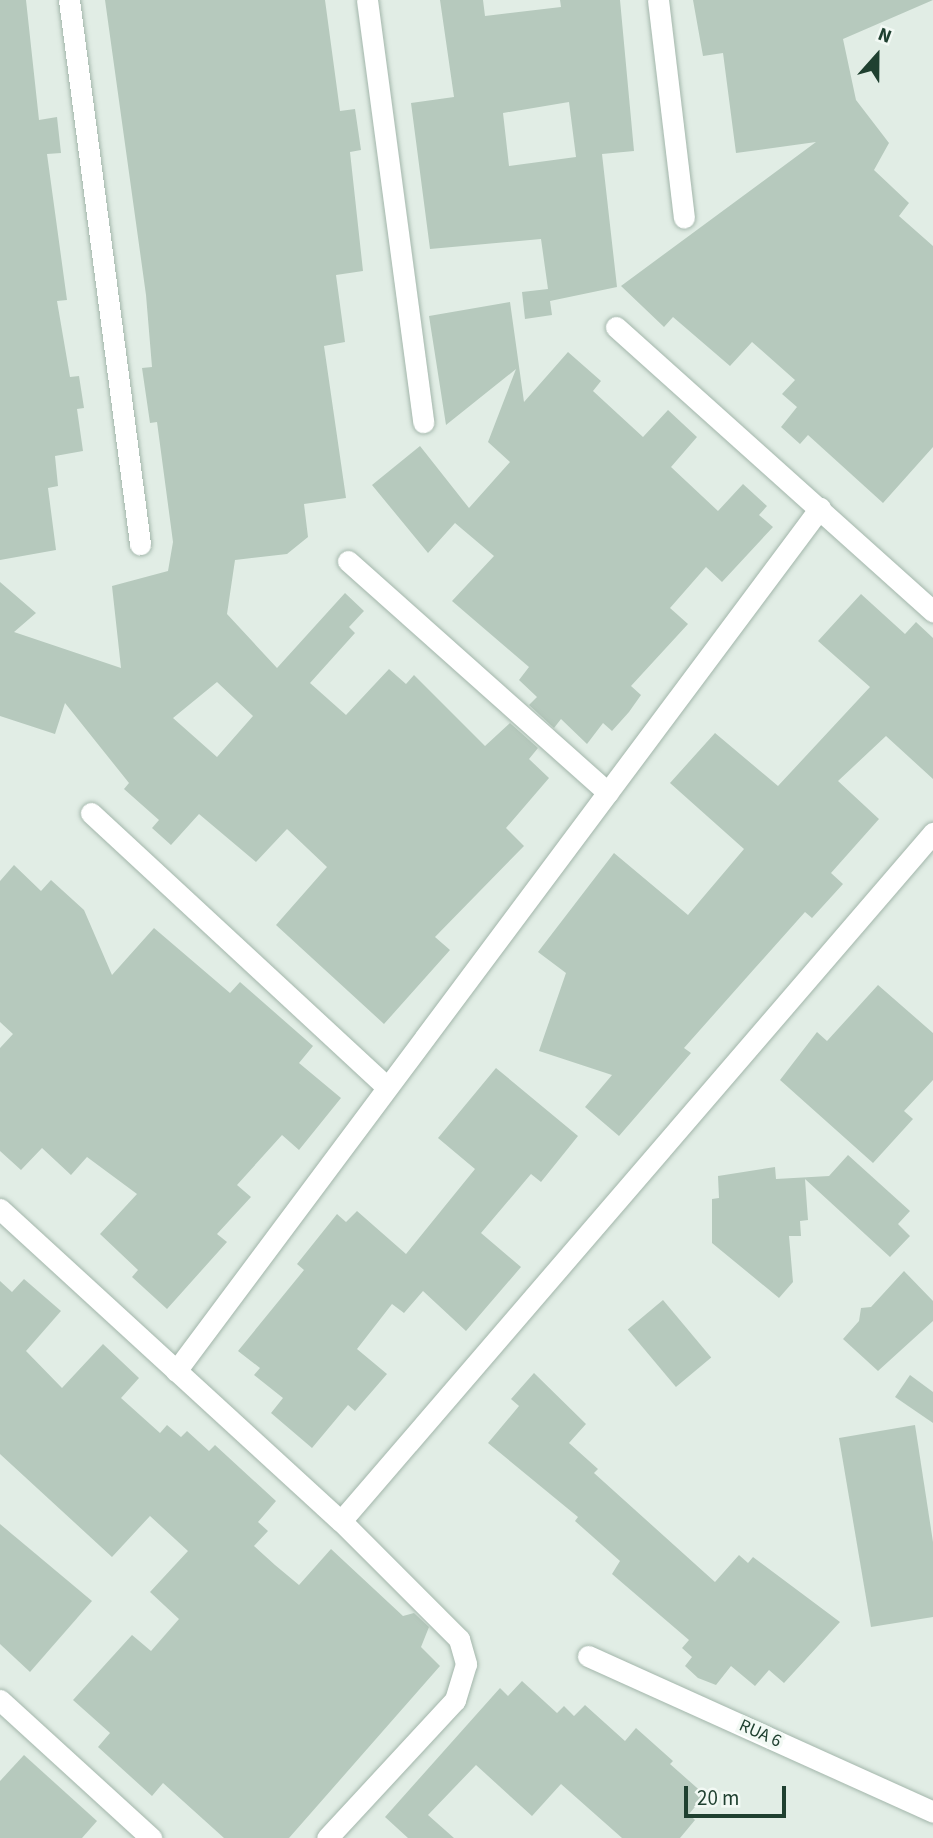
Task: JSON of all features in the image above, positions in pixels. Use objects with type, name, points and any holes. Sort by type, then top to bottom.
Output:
[{"type":"street","points":[[69,0],[141,544]]},
{"type":"street","points":[[367,0],[423,422]]},
{"type":"street","points":[[658,0],[684,217]]},
{"type":"street","points":[[616,327],[933,611]]},
{"type":"street","points":[[176,1371],[820,508]]},
{"type":"street","points":[[348,561],[608,793]]},
{"type":"street","points":[[91,813],[387,1087]]},
{"type":"street","points":[[341,1521],[933,833]]},
{"type":"street","points":[[0,1209],[341,1521],[460,1639],[466,1664],[455,1700],[327,1838]]},
{"type":"street","name":"RUA 6","points":[[588,1656],[933,1812]]},
{"type":"street","points":[[0,1700],[151,1838]]},
{"type":"building","points":[[0,0],[26,0],[39,120],[57,117],[61,153],[47,154],[67,300],[57,301],[70,377],[79,376],[84,408],[77,409],[83,451],[55,456],[58,486],[48,488],[56,550],[0,560]]},
{"type":"building","points":[[105,0],[325,0],[340,111],[355,109],[361,150],[350,152],[363,271],[336,275],[345,342],[324,346],[346,498],[304,504],[308,537],[287,554],[235,560],[227,614],[277,668],[345,593],[364,611],[349,627],[355,633],[310,683],[346,715],[389,669],[406,684],[414,675],[485,746],[510,723],[538,748],[529,759],[549,778],[506,828],[524,846],[435,937],[450,950],[384,1024],[276,925],[327,867],[287,829],[256,862],[199,814],[171,845],[152,828],[159,820],[124,789],[129,783],[65,703],[55,734],[0,716],[0,582],[36,613],[14,632],[121,668],[112,586],[168,571],[173,542],[157,422],[150,423],[142,368],[152,367],[146,295]],"holes":[[[217,682],[253,716],[217,757],[173,718]]]},
{"type":"building","points":[[440,0],[483,0],[485,16],[561,7],[560,0],[620,0],[634,151],[602,154],[617,287],[550,301],[552,315],[525,319],[522,292],[548,289],[541,239],[430,249],[411,103],[454,97]],"holes":[[[569,102],[576,157],[509,166],[503,113]]]},
{"type":"building","points":[[693,0],[933,0],[843,39],[856,100],[889,143],[874,170],[909,203],[899,216],[933,246],[933,447],[883,503],[808,435],[800,444],[781,427],[797,407],[782,394],[795,380],[752,342],[730,366],[673,317],[664,327],[621,286],[816,142],[736,153],[723,53],[703,56]]},
{"type":"building","points":[[510,302],[524,402],[568,352],[601,381],[593,391],[643,437],[668,410],[697,437],[671,467],[718,511],[743,484],[767,506],[759,515],[773,527],[722,582],[706,567],[670,608],[688,624],[631,686],[641,695],[629,712],[612,731],[603,723],[587,744],[561,719],[554,728],[529,705],[537,697],[519,680],[529,667],[452,601],[494,556],[455,523],[428,553],[372,485],[420,446],[469,508],[510,462],[488,442],[516,369],[446,425],[429,316]]},
{"type":"building","points":[[861,594],[905,634],[916,622],[933,638],[933,779],[886,736],[838,781],[879,819],[831,873],[843,884],[812,918],[805,912],[755,968],[684,1048],[691,1053],[619,1136],[585,1107],[612,1075],[539,1051],[566,973],[538,952],[614,853],[688,915],[744,849],[670,783],[715,733],[778,786],[870,687],[818,641]]},
{"type":"building","points":[[14,865],[41,891],[51,880],[84,910],[112,975],[154,928],[230,993],[240,982],[313,1046],[299,1063],[341,1098],[299,1150],[282,1135],[237,1185],[251,1197],[217,1234],[227,1242],[167,1309],[132,1277],[138,1270],[100,1234],[137,1194],[87,1157],[71,1175],[42,1148],[21,1170],[0,1151],[0,1048],[13,1034],[0,1022],[0,881]]},
{"type":"building","points":[[878,985],[933,1033],[933,1080],[904,1111],[913,1119],[873,1163],[780,1080],[817,1032],[827,1041]]},
{"type":"building","points":[[496,1068],[578,1136],[541,1182],[531,1174],[481,1233],[521,1267],[466,1331],[423,1291],[404,1313],[392,1304],[357,1349],[387,1374],[355,1411],[348,1405],[312,1448],[271,1413],[283,1398],[254,1375],[260,1368],[238,1351],[304,1270],[297,1264],[337,1214],[346,1222],[357,1211],[406,1254],[475,1169],[438,1138]]},
{"type":"building","points":[[848,1155],[910,1211],[898,1224],[910,1236],[890,1257],[805,1179],[808,1220],[800,1221],[801,1236],[789,1236],[793,1282],[779,1298],[712,1243],[712,1199],[719,1198],[718,1176],[775,1167],[776,1179],[829,1176]]},
{"type":"building","points":[[904,1271],[933,1301],[933,1321],[878,1371],[843,1339],[859,1321],[861,1308],[871,1307]]},
{"type":"building","points":[[24,1279],[61,1311],[26,1351],[62,1388],[103,1344],[139,1378],[121,1398],[160,1433],[167,1425],[181,1437],[187,1431],[209,1451],[215,1445],[276,1501],[258,1522],[268,1531],[254,1546],[275,1565],[299,1585],[331,1549],[403,1616],[414,1613],[429,1627],[421,1647],[440,1666],[289,1838],[224,1838],[163,1783],[152,1796],[98,1747],[110,1733],[73,1700],[132,1635],[151,1651],[179,1619],[150,1592],[188,1551],[150,1516],[112,1557],[0,1454],[0,1281],[12,1292]]},
{"type":"building","points":[[663,1300],[711,1357],[676,1387],[628,1330]]},
{"type":"building","points":[[534,1373],[586,1424],[569,1443],[598,1469],[594,1473],[715,1582],[739,1555],[748,1563],[753,1557],[840,1622],[784,1683],[769,1670],[755,1686],[731,1666],[716,1685],[698,1678],[685,1666],[692,1657],[682,1648],[689,1640],[612,1574],[620,1561],[575,1521],[578,1517],[488,1443],[519,1406],[511,1399]]},
{"type":"building","points":[[910,1375],[933,1392],[933,1423],[895,1397]]},
{"type":"building","points":[[915,1425],[933,1542],[933,1617],[871,1627],[839,1438]]},
{"type":"building","points":[[0,1524],[92,1601],[30,1672],[0,1644]]},
{"type":"building","points":[[522,1681],[557,1713],[564,1706],[574,1716],[585,1705],[625,1741],[636,1728],[673,1761],[670,1764],[705,1795],[689,1814],[695,1820],[680,1838],[622,1838],[561,1784],[532,1816],[476,1765],[428,1815],[454,1838],[408,1838],[385,1817],[500,1688],[508,1696]]},
{"type":"building","points":[[24,1755],[97,1821],[82,1838],[0,1838],[0,1781]]}]
